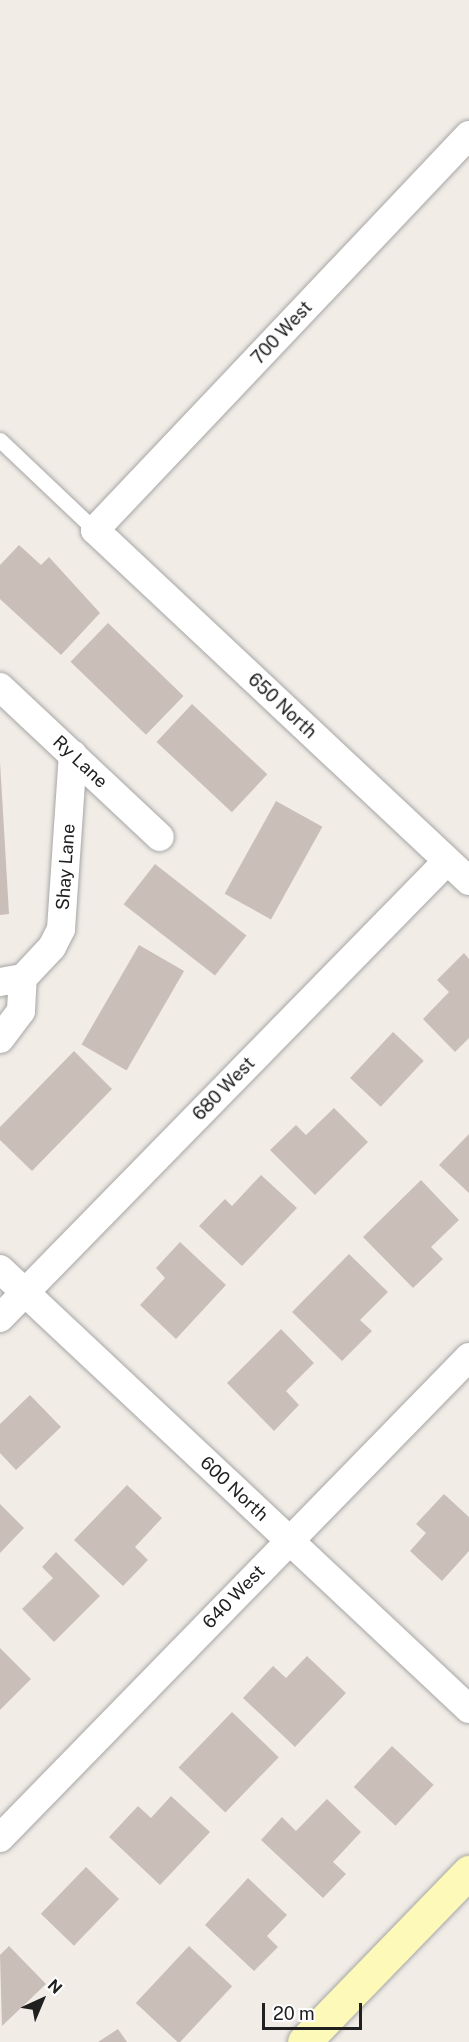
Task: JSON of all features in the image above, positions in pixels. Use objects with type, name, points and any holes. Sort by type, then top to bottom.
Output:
[{"type":"street","name":"700 West","points":[[95,530],[469,135]]},
{"type":"street","name":"650 North","points":[[95,530],[469,881]]},
{"type":"street","name":"Ry Lane","points":[[0,687],[160,837]]},
{"type":"street","name":"Shay Lane","points":[[11,980],[52,947],[65,908],[72,754]]},
{"type":"street","name":"680 West","points":[[0,1318],[447,861]]},
{"type":"street","points":[[0,1039],[21,1011],[11,980]]},
{"type":"street","name":"600 North","points":[[0,1269],[469,1709]]},
{"type":"street","name":"640 West","points":[[0,1838],[469,1357]]},
{"type":"street","points":[[304,2042],[469,1872]]},
{"type":"lane","points":[[0,440],[95,530]]},
{"type":"building","points":[[19,545],[41,565],[49,557],[100,613],[61,655],[0,599],[0,565]]},
{"type":"building","points":[[108,623],[184,696],[146,735],[70,662]]},
{"type":"building","points":[[192,704],[267,774],[232,812],[157,742]]},
{"type":"building","points":[[0,762],[9,914],[0,915]]},
{"type":"building","points":[[276,801],[322,827],[271,919],[225,894]]},
{"type":"building","points":[[155,864],[246,935],[215,976],[124,904]]},
{"type":"building","points":[[139,945],[184,971],[127,1071],[82,1045]]},
{"type":"building","points":[[464,953],[469,959],[469,1038],[455,1052],[423,1019],[449,992],[437,980]]},
{"type":"building","points":[[393,1032],[424,1061],[381,1107],[350,1078]]},
{"type":"building","points":[[74,1051],[112,1089],[32,1171],[0,1140],[0,1127]]},
{"type":"building","points":[[334,1108],[368,1142],[315,1195],[270,1150],[296,1125],[306,1135]]},
{"type":"building","points":[[469,1134],[469,1193],[439,1165]]},
{"type":"building","points":[[261,1175],[297,1208],[242,1266],[199,1226],[225,1199],[232,1206]]},
{"type":"building","points":[[421,1180],[459,1220],[431,1247],[443,1259],[413,1288],[363,1237]]},
{"type":"building","points":[[180,1242],[226,1285],[176,1339],[140,1305],[165,1278],[156,1268]]},
{"type":"building","points":[[349,1254],[388,1292],[360,1320],[372,1331],[342,1361],[292,1312]]},
{"type":"building","points":[[281,1329],[314,1363],[286,1391],[299,1405],[274,1431],[227,1383]]},
{"type":"building","points":[[30,1395],[61,1427],[16,1470],[0,1453],[0,1424]]},
{"type":"building","points":[[127,1485],[162,1518],[135,1547],[148,1560],[123,1586],[74,1540]]},
{"type":"building","points":[[444,1494],[469,1517],[469,1551],[442,1581],[410,1551],[426,1533],[416,1524]]},
{"type":"building","points":[[0,1504],[24,1528],[0,1553]]},
{"type":"building","points":[[56,1552],[100,1596],[54,1642],[22,1609],[53,1578],[42,1567]]},
{"type":"building","points":[[0,1648],[31,1679],[0,1710]]},
{"type":"building","points":[[307,1656],[346,1693],[295,1747],[243,1698],[273,1666],[286,1678]]},
{"type":"building","points":[[232,1712],[279,1757],[225,1813],[179,1767]]},
{"type":"building","points":[[392,1746],[434,1785],[395,1826],[354,1787]]},
{"type":"building","points":[[171,1796],[210,1832],[160,1885],[109,1837],[138,1806],[151,1818]]},
{"type":"building","points":[[327,1799],[361,1832],[333,1862],[346,1874],[323,1898],[261,1840],[282,1817],[296,1831]]},
{"type":"building","points":[[86,1867],[119,1899],[74,1946],[41,1914]]},
{"type":"building","points":[[248,1878],[287,1915],[267,1936],[278,1947],[254,1971],[205,1925]]},
{"type":"building","points":[[9,1946],[46,1984],[2,2026],[0,1955]]},
{"type":"building","points":[[189,1946],[232,1986],[180,2042],[136,2003]]},
{"type":"building","points":[[118,2029],[127,2042],[98,2042]]}]
